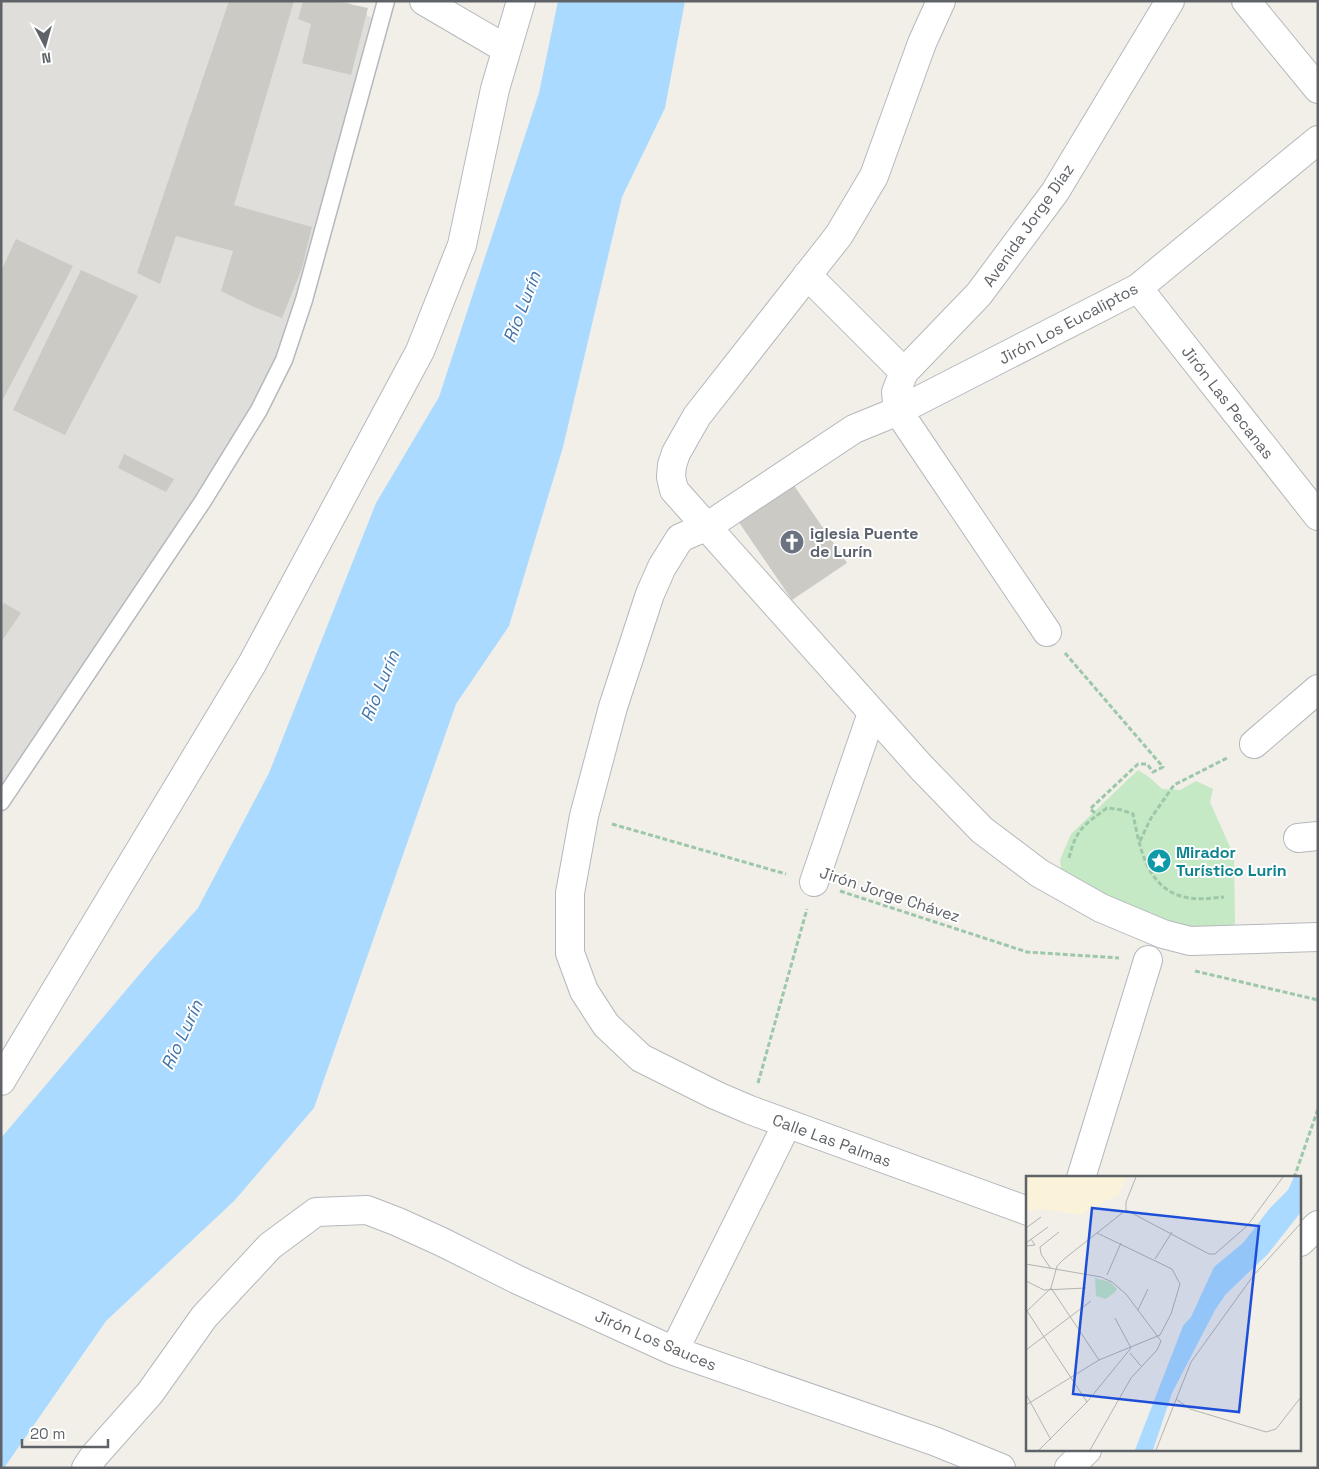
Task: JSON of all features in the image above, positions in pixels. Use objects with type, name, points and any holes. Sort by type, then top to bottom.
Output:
[{"type":"street","points":[[424,1],[506,49]]},
{"type":"street","points":[[1,1081],[252,664],[420,351],[462,245],[495,89],[521,1]]},
{"type":"street","points":[[941,1],[922,43],[874,176],[839,235],[698,416],[676,453],[672,465],[671,477],[674,490],[708,526],[872,713],[982,830],[1039,873],[1101,908],[1163,934],[1190,942],[1318,937]]},
{"type":"street","name":"Avenida Jorge Díaz","points":[[898,411],[896,392],[904,372],[979,294],[1055,192],[1170,1]]},
{"type":"street","points":[[1246,1],[1318,89]]},
{"type":"street","name":"Jirón Los Eucaliptos","points":[[584,816],[613,707],[650,594],[662,567],[680,538],[708,526],[854,429],[898,411],[1138,288],[1318,140]]},
{"type":"street","points":[[807,275],[904,372]]},
{"type":"street","name":"Jirón Las Pecanas","points":[[1138,288],[1318,516]]},
{"type":"street","points":[[898,411],[1047,632]]},
{"type":"street","points":[[1254,744],[1318,689]]},
{"type":"street","points":[[814,882],[872,713]]},
{"type":"street","name":"Calle Las Palmas","points":[[584,816],[570,893],[570,953],[584,991],[606,1025],[641,1058],[715,1095],[750,1110],[1026,1210]]},
{"type":"street","points":[[1082,1176],[1148,960]]},
{"type":"street","points":[[674,1351],[788,1124]]},
{"type":"street","name":"Jirón Los Sauces","points":[[86,1468],[94,1456],[150,1393],[204,1317],[270,1246],[316,1212],[367,1210],[398,1222],[518,1280],[674,1351],[934,1440],[1001,1468]]},
{"type":"street","points":[[1302,1240],[1318,1225]]},
{"type":"street","points":[[1069,1468],[1085,1452]]},
{"type":"lane","points":[[1,802],[203,501],[259,410],[284,360],[307,290],[386,1]]},
{"type":"path","points":[[1047,632],[1163,767],[1153,772],[1147,764],[1138,764],[1090,809],[1098,815]]},
{"type":"path","points":[[1140,841],[1152,818],[1174,785],[1254,744]]},
{"type":"path","points":[[1068,863],[1074,840],[1086,823],[1107,808],[1122,810],[1134,814],[1146,864],[1162,887],[1175,894],[1190,898],[1224,897]]},
{"type":"path","name":"Jirón Jorge Chávez","points":[[584,816],[814,882],[1027,952],[1148,960],[1318,1000]]},
{"type":"path","points":[[750,1110],[814,882]]},
{"type":"path","points":[[1295,1176],[1318,1109]]},
{"type":"shaded area","points":[[1,1],[347,1],[380,24],[295,314],[256,402],[1,810]]},
{"type":"green space","points":[[1138,770],[1162,789],[1180,790],[1196,781],[1213,789],[1210,802],[1234,856],[1235,924],[1218,931],[1164,924],[1065,877],[1061,869],[1060,860],[1071,834]]},
{"type":"water","name":"Río Lurín","points":[[558,1],[685,1],[665,108],[622,197],[563,447],[509,626],[456,704],[314,1108],[234,1201],[106,1321],[4,1468],[1,1468],[1,1138],[198,908],[269,773],[376,503],[439,397],[539,93]]},
{"type":"building","points":[[229,1],[294,1],[234,205],[312,227],[302,268],[282,318],[221,291],[233,251],[176,236],[160,284],[137,273]]},
{"type":"building","points":[[303,1],[335,1],[368,8],[351,75],[302,63],[311,24],[298,19]]},
{"type":"building","points":[[16,239],[73,266],[1,403],[1,271]]},
{"type":"building","points":[[81,270],[138,296],[65,435],[13,410]]},
{"type":"building","points":[[124,454],[174,479],[166,492],[118,468]]},
{"type":"building","name":"iglesia Puente de Lurín","points":[[793,484],[847,563],[792,600],[738,521]]},
{"type":"building","points":[[4,603],[21,613],[1,642],[1,608]]},
{"type":"place","name":"iglesia Puente de Lurín","points":[[792,542]]},
{"type":"place","name":"Mirador Turístico Lurin","points":[[1159,861]]}]
